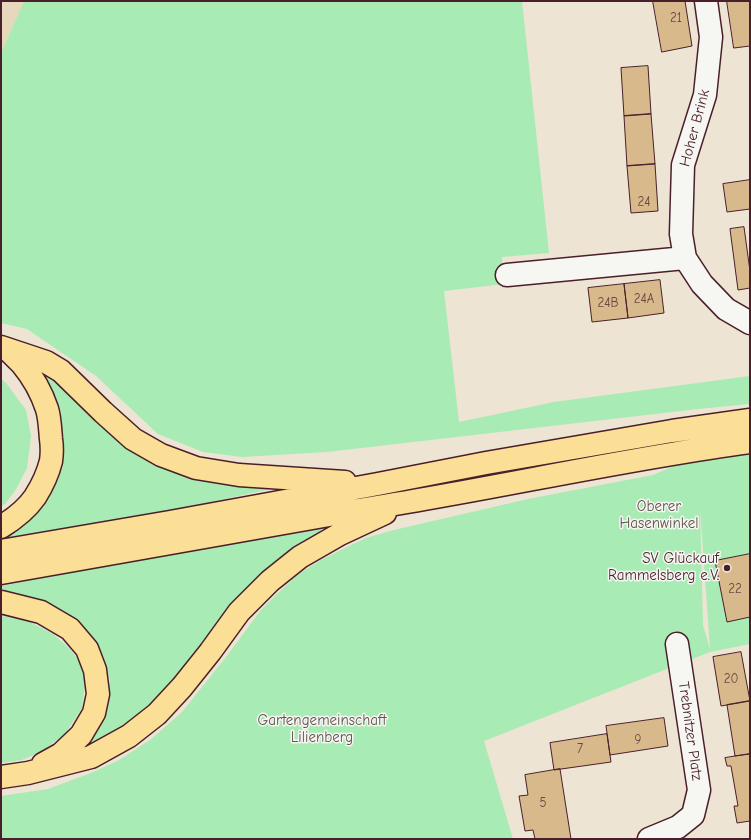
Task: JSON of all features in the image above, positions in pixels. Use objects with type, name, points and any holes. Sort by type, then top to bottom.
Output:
[{"type":"highway","points":[[4,348],[29,355],[46,362],[61,371],[133,439],[161,455],[196,468],[239,475],[378,484]]},
{"type":"highway","points":[[1,527],[25,509],[42,486],[51,460],[52,445],[47,409],[39,392],[22,364],[4,348]]},
{"type":"highway","points":[[1,551],[170,522],[486,463],[641,436],[750,420]]},
{"type":"highway","points":[[1,573],[352,511],[408,503],[664,455],[750,442]]},
{"type":"highway","points":[[1,777],[92,757],[129,736],[158,714],[182,688],[239,612],[270,580],[300,557],[340,534],[408,503]]},
{"type":"highway","points":[[1,602],[41,612],[70,629],[87,649],[95,670],[98,694],[94,713],[82,735],[61,754],[28,772]]},
{"type":"street","name":"Hoher Brink","points":[[706,1],[711,37],[705,96],[683,165],[681,234],[685,258],[702,284],[726,309],[750,322]]},
{"type":"street","points":[[507,275],[685,258]]},
{"type":"street","name":"Trebnitzer Platz","points":[[649,839],[678,828],[693,815],[699,790],[677,644]]},
{"type":"shaded area","points":[[1,1],[24,1],[1,53]]},
{"type":"green space","points":[[24,1],[522,1],[549,253],[502,257],[504,284],[444,291],[459,422],[554,402],[750,376],[750,404],[327,452],[242,457],[203,452],[158,434],[96,376],[27,329],[1,323],[1,53]]},
{"type":"green space","points":[[27,364],[47,370],[119,438],[271,486],[271,489],[136,518],[1,540],[1,538],[21,525],[55,472]]},
{"type":"green space","points":[[1,379],[6,383],[26,410],[31,436],[27,468],[15,491],[5,504],[1,506]]},
{"type":"green space","points":[[750,453],[750,644],[710,652],[484,741],[513,839],[1,839],[1,796],[48,789],[91,773],[119,760],[150,740],[182,712],[261,610],[300,573],[323,559],[366,538],[394,530],[528,499],[653,475],[683,462]],"holes":[[[700,509],[710,649],[703,625]]]},
{"type":"green space","points":[[361,518],[336,528],[175,688],[106,743],[82,748],[94,734],[103,719],[110,680],[104,658],[93,638],[77,621],[1,593],[1,586]]},
{"type":"green space","points":[[1,616],[28,621],[53,634],[69,648],[81,663],[85,685],[82,708],[65,734],[42,751],[22,760],[1,763]]},
{"type":"building","points":[[653,1],[685,1],[692,46],[662,52]]},
{"type":"building","points":[[727,1],[750,1],[750,46],[734,48]]},
{"type":"building","points":[[648,66],[651,114],[624,116],[621,68]]},
{"type":"building","points":[[651,114],[655,164],[627,166],[624,116]]},
{"type":"building","points":[[655,164],[658,211],[631,213],[627,166]]},
{"type":"building","points":[[750,180],[750,209],[727,212],[723,184]]},
{"type":"building","points":[[744,227],[750,271],[750,288],[738,290],[730,229]]},
{"type":"building","points":[[660,280],[664,313],[628,318],[624,284]]},
{"type":"building","points":[[624,284],[628,318],[592,322],[588,288]]},
{"type":"building","points":[[750,554],[750,617],[727,622],[715,561]]},
{"type":"building","points":[[741,652],[750,701],[721,706],[713,657]]},
{"type":"building","points":[[750,701],[750,754],[735,756],[727,705]]},
{"type":"building","points":[[664,718],[668,746],[610,755],[606,726]]},
{"type":"building","points":[[607,734],[611,762],[554,770],[550,743]]},
{"type":"building","points":[[750,754],[750,821],[737,823],[734,806],[738,806],[731,766],[727,766],[725,758]]},
{"type":"building","points":[[560,769],[571,839],[535,839],[533,830],[525,831],[519,796],[528,795],[525,775]]},
{"type":"place","name":"SV Glückauf Rammelsberg e.V.","points":[[727,568]]},
{"type":"park label","name":"Oberer Hasenwinkel","points":[[659,516]]},
{"type":"park label","name":"Gartengemeinschaft Lilienberg","points":[[322,730]]}]
